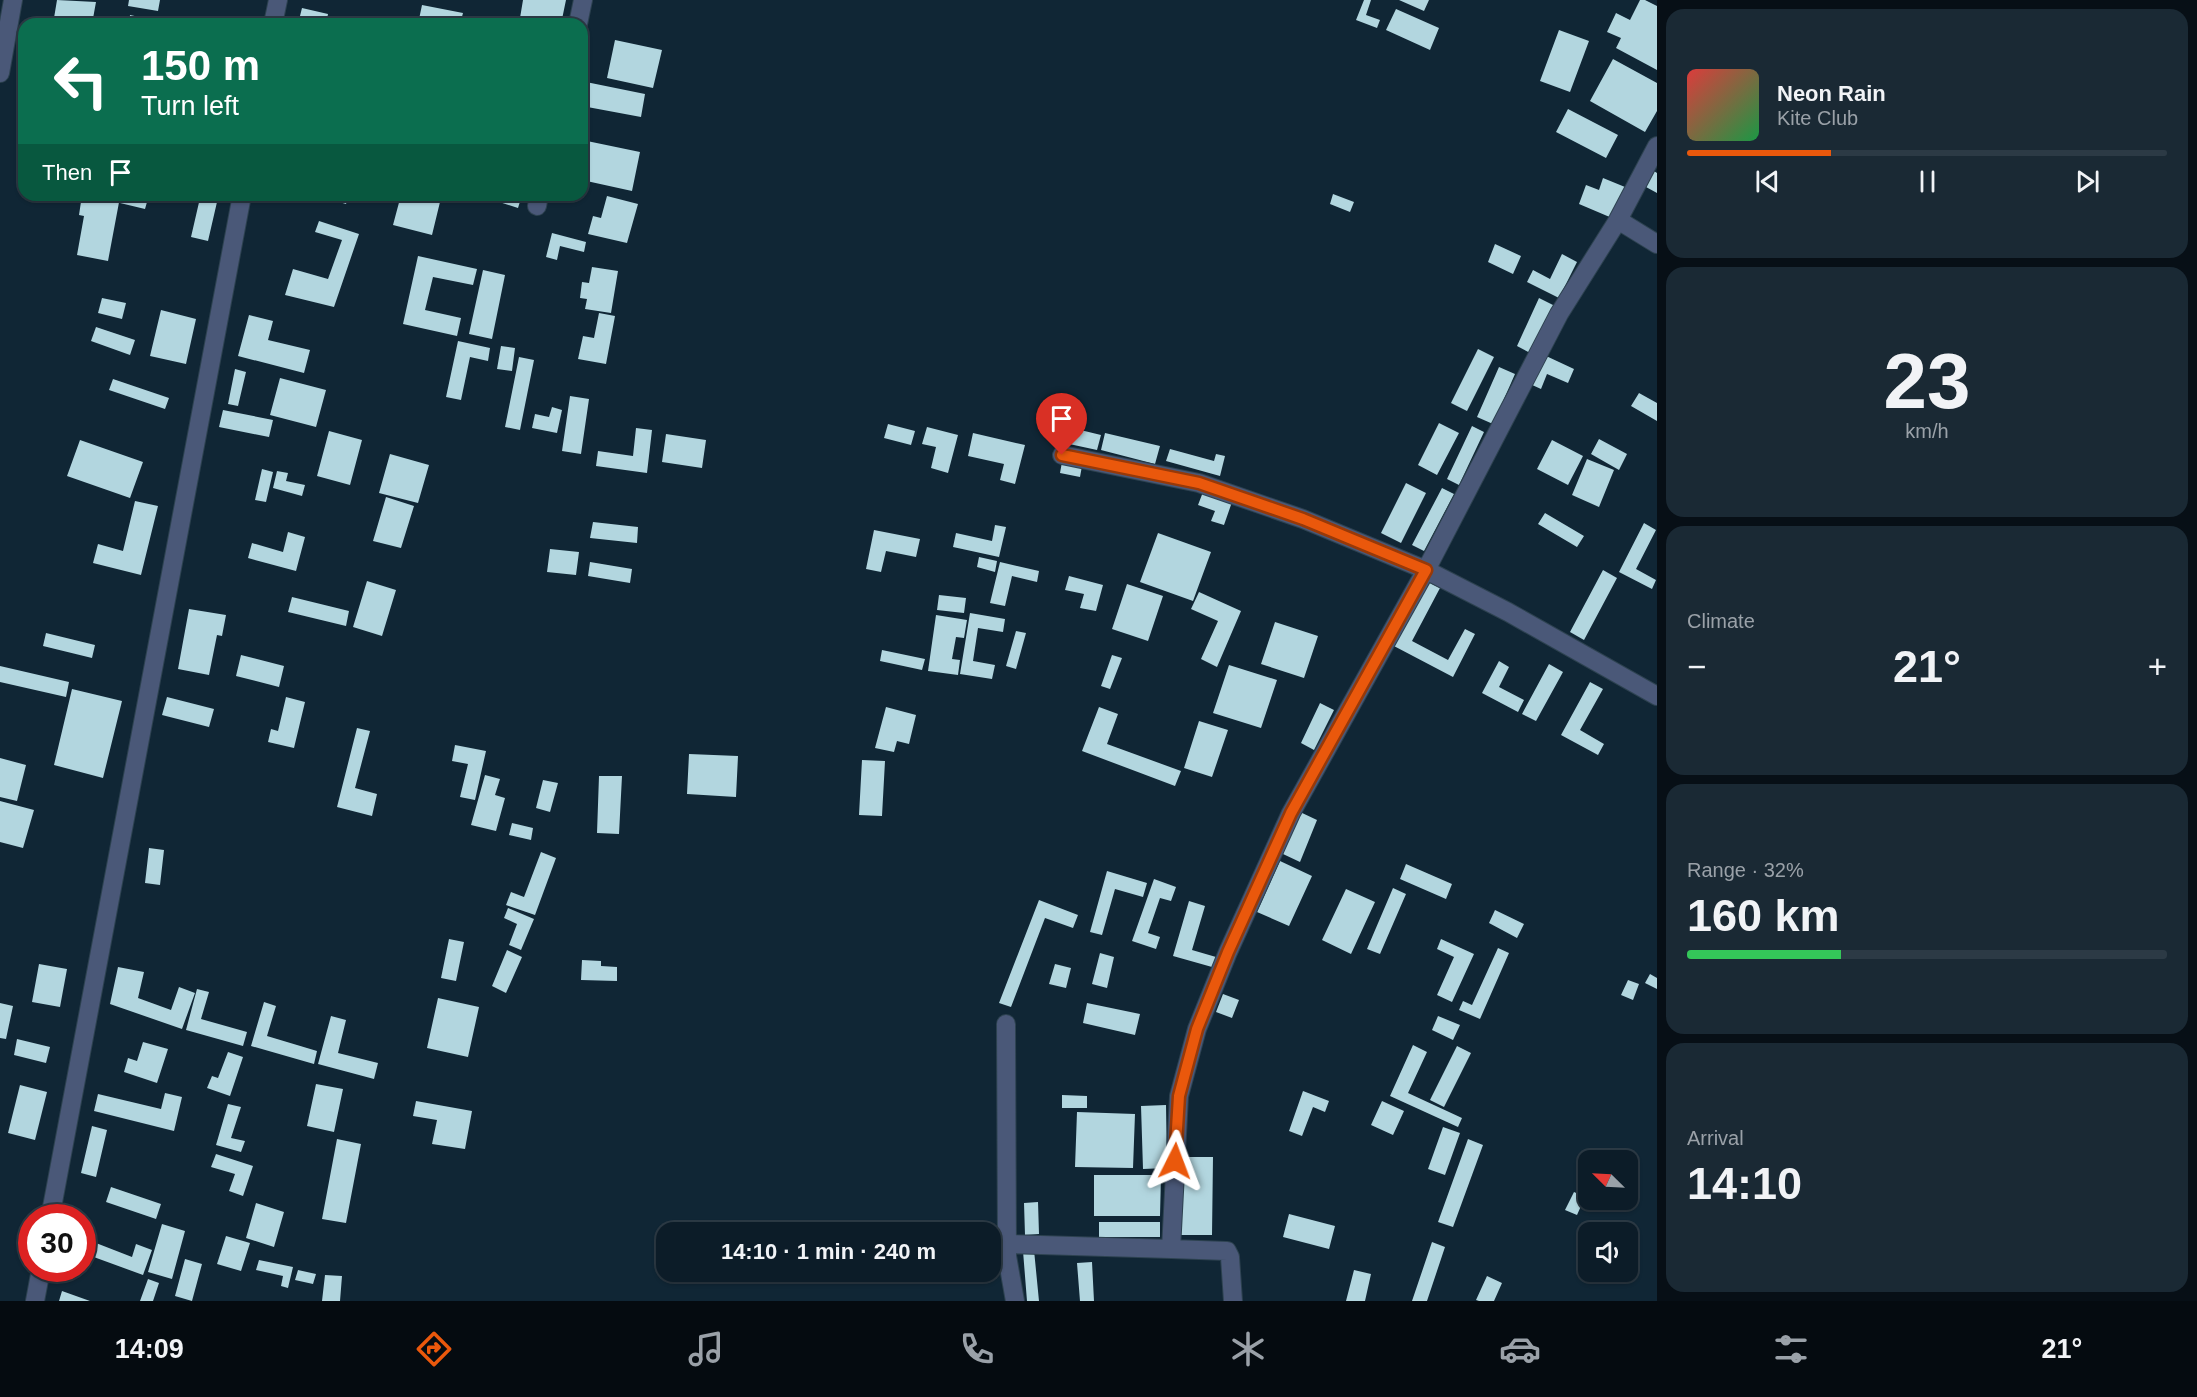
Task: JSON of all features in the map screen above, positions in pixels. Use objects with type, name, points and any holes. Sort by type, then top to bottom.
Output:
[{"type":"street","points":[[0,73],[13,0]]},
{"type":"street","points":[[274,18],[278,0]]},
{"type":"street","points":[[579,18],[583,0]]},
{"type":"street","points":[[1171,1249],[1179,1096],[1197,1029],[1228,952],[1291,813],[1426,570],[1559,314],[1618,220],[1657,146]]},
{"type":"street","points":[[53,1204],[241,201]]},
{"type":"street","points":[[1618,220],[1657,244]]},
{"type":"street","points":[[1062,455],[1199,483],[1303,519],[1426,570],[1508,612],[1657,696]]},
{"type":"street","points":[[1006,1024],[1006,1244],[1015,1301]]},
{"type":"street","points":[[1006,1244],[1227,1251],[1230,1257],[1233,1301]]},
{"type":"street","points":[[35,1301],[39,1282]]},
{"type":"building","points":[[57,0],[96,2],[93,18],[54,18]]},
{"type":"building","points":[[129,0],[160,0],[158,11],[128,6]]},
{"type":"building","points":[[523,0],[566,0],[562,18],[520,18]]},
{"type":"building","points":[[1364,0],[1371,0],[1366,15],[1380,20],[1377,28],[1356,20]]},
{"type":"building","points":[[1399,0],[1429,0],[1424,11]]},
{"type":"building","points":[[1640,0],[1657,6],[1657,70],[1616,48],[1621,38],[1607,32],[1616,13],[1630,20]]},
{"type":"building","points":[[422,5],[463,13],[462,18],[419,18]]},
{"type":"building","points":[[302,8],[328,14],[327,18],[300,18]]},
{"type":"building","points":[[1396,9],[1439,28],[1430,50],[1386,30]]},
{"type":"building","points":[[1559,30],[1589,41],[1570,92],[1540,81]]},
{"type":"building","points":[[615,40],[662,50],[653,88],[607,78]]},
{"type":"building","points":[[1613,59],[1657,83],[1657,111],[1645,132],[1590,101]]},
{"type":"building","points":[[588,82],[645,94],[641,117],[588,107]]},
{"type":"building","points":[[1568,109],[1618,135],[1606,158],[1556,132]]},
{"type":"building","points":[[588,141],[640,152],[632,191],[588,181]]},
{"type":"building","points":[[1654,171],[1657,173],[1657,193],[1646,187]]},
{"type":"building","points":[[1603,178],[1625,187],[1612,218],[1579,204],[1586,185],[1599,190]]},
{"type":"building","points":[[1333,194],[1354,202],[1350,212],[1330,204]]},
{"type":"building","points":[[607,196],[638,204],[627,243],[588,234],[593,216],[601,218]]},
{"type":"building","points":[[81,201],[119,201],[108,261],[77,255],[84,216],[79,215]]},
{"type":"building","points":[[120,201],[147,201],[145,209],[120,203]]},
{"type":"building","points":[[199,201],[217,202],[208,241],[191,237]]},
{"type":"building","points":[[399,201],[440,202],[432,235],[393,225]]},
{"type":"building","points":[[496,201],[520,201],[518,208]]},
{"type":"building","points":[[319,221],[359,234],[334,307],[285,295],[293,269],[328,279],[342,240],[315,232]]},
{"type":"building","points":[[552,233],[586,242],[584,252],[560,246],[557,260],[546,257]]},
{"type":"building","points":[[1495,244],[1521,256],[1513,274],[1488,262]]},
{"type":"building","points":[[1562,254],[1577,262],[1559,298],[1527,282],[1533,270],[1550,279]]},
{"type":"building","points":[[418,256],[477,269],[473,285],[433,277],[425,310],[461,318],[457,336],[403,324]]},
{"type":"building","points":[[592,267],[618,271],[611,313],[585,309],[587,299],[580,298],[582,282],[589,283]]},
{"type":"building","points":[[483,270],[505,275],[492,339],[469,334]]},
{"type":"building","points":[[102,298],[126,303],[122,319],[98,313]]},
{"type":"building","points":[[1539,298],[1555,306],[1532,354],[1517,346]]},
{"type":"building","points":[[161,310],[196,319],[186,364],[150,356]]},
{"type":"building","points":[[599,313],[615,316],[606,364],[578,359],[583,336],[594,338]]},
{"type":"building","points":[[249,315],[273,321],[268,340],[310,350],[304,373],[238,356]]},
{"type":"building","points":[[96,327],[135,340],[130,355],[91,341]]},
{"type":"building","points":[[458,341],[490,348],[488,361],[470,357],[461,400],[446,397]]},
{"type":"building","points":[[501,346],[515,348],[512,371],[497,369]]},
{"type":"building","points":[[1478,349],[1494,357],[1467,411],[1451,403]]},
{"type":"building","points":[[1544,355],[1574,369],[1568,383],[1547,374],[1541,389],[1530,384]]},
{"type":"building","points":[[519,357],[534,360],[520,430],[505,427]]},
{"type":"building","points":[[1499,367],[1515,374],[1493,424],[1477,417]]},
{"type":"building","points":[[235,369],[246,372],[238,406],[228,404]]},
{"type":"building","points":[[280,378],[326,390],[316,427],[270,415]]},
{"type":"building","points":[[113,379],[169,398],[165,409],[109,390]]},
{"type":"building","points":[[1639,393],[1657,403],[1657,421],[1631,406]]},
{"type":"building","points":[[570,396],[589,399],[581,454],[562,451]]},
{"type":"building","points":[[552,407],[562,410],[557,433],[532,428],[535,414],[549,417]]},
{"type":"building","points":[[223,410],[273,420],[269,437],[219,427]]},
{"type":"building","points":[[1439,423],[1459,433],[1437,475],[1418,465]]},
{"type":"building","points":[[888,424],[915,431],[911,445],[884,438]]},
{"type":"building","points":[[1064,426],[1101,435],[1097,450],[1060,442]]},
{"type":"building","points":[[1472,426],[1484,432],[1459,485],[1447,479]]},
{"type":"building","points":[[927,427],[958,435],[948,473],[931,468],[936,447],[922,444]]},
{"type":"building","points":[[636,428],[652,430],[647,473],[596,466],[598,451],[633,456]]},
{"type":"building","points":[[329,431],[362,440],[350,485],[317,476]]},
{"type":"building","points":[[973,433],[1025,445],[1015,484],[1000,480],[1004,464],[968,456]]},
{"type":"building","points":[[1105,433],[1160,446],[1155,464],[1101,450]]},
{"type":"building","points":[[666,434],[706,440],[702,468],[662,462]]},
{"type":"building","points":[[1599,439],[1627,454],[1619,470],[1591,454]]},
{"type":"building","points":[[80,440],[143,462],[130,498],[67,476]]},
{"type":"building","points":[[1552,440],[1583,456],[1568,485],[1537,469]]},
{"type":"building","points":[[1170,449],[1214,461],[1216,454],[1225,456],[1220,476],[1166,461]]},
{"type":"building","points":[[390,454],[429,465],[418,503],[379,493]]},
{"type":"building","points":[[1587,459],[1614,470],[1599,507],[1572,495]]},
{"type":"building","points":[[1062,462],[1082,466],[1080,477],[1060,473]]},
{"type":"building","points":[[262,469],[273,472],[266,502],[255,500]]},
{"type":"building","points":[[277,471],[288,473],[286,481],[305,485],[302,496],[273,488]]},
{"type":"building","points":[[1406,483],[1426,493],[1401,543],[1381,533]]},
{"type":"building","points":[[1442,488],[1454,494],[1424,551],[1412,545]]},
{"type":"building","points":[[1203,492],[1232,502],[1224,525],[1211,521],[1215,511],[1198,505]]},
{"type":"building","points":[[386,497],[414,506],[401,548],[373,541]]},
{"type":"building","points":[[135,501],[158,506],[141,575],[93,563],[98,544],[123,551]]},
{"type":"building","points":[[1545,513],[1584,536],[1577,547],[1538,524]]},
{"type":"building","points":[[593,522],[638,527],[637,543],[590,538]]},
{"type":"building","points":[[1644,523],[1656,530],[1636,569],[1656,580],[1652,589],[1619,572]]},
{"type":"building","points":[[995,525],[1006,527],[999,557],[953,547],[956,533],[992,541]]},
{"type":"building","points":[[874,530],[920,539],[916,557],[886,551],[881,572],[866,569]]},
{"type":"building","points":[[288,532],[305,537],[296,571],[248,558],[252,543],[283,552]]},
{"type":"building","points":[[1158,533],[1211,552],[1193,601],[1140,582]]},
{"type":"building","points":[[550,549],[579,552],[576,575],[547,572]]},
{"type":"building","points":[[979,557],[997,561],[995,572],[977,567]]},
{"type":"building","points":[[590,562],[632,569],[630,583],[588,576]]},
{"type":"building","points":[[1000,562],[1039,571],[1037,582],[1012,576],[1005,606],[990,603]]},
{"type":"building","points":[[1603,570],[1617,578],[1584,640],[1570,632]]},
{"type":"building","points":[[1069,576],[1103,585],[1096,611],[1080,608],[1084,594],[1065,590]]},
{"type":"building","points":[[367,581],[396,590],[382,636],[353,627]]},
{"type":"building","points":[[1426,581],[1440,588],[1412,641],[1448,660],[1465,629],[1475,634],[1453,677],[1392,645]]},
{"type":"building","points":[[1127,584],[1163,596],[1148,641],[1112,629]]},
{"type":"building","points":[[1199,592],[1241,611],[1217,667],[1201,659],[1218,621],[1191,609]]},
{"type":"building","points":[[939,595],[966,598],[964,613],[937,610]]},
{"type":"building","points":[[292,597],[349,611],[346,626],[288,612]]},
{"type":"building","points":[[189,609],[226,615],[222,636],[217,635],[209,675],[178,669]]},
{"type":"building","points":[[970,613],[1005,619],[1003,632],[978,628],[973,661],[995,665],[992,679],[960,674]]},
{"type":"building","points":[[936,615],[967,620],[964,638],[956,637],[952,659],[960,660],[958,675],[928,671]]},
{"type":"building","points":[[1275,622],[1318,636],[1304,678],[1261,664]]},
{"type":"building","points":[[1016,631],[1026,633],[1016,669],[1006,666]]},
{"type":"building","points":[[46,633],[95,645],[92,658],[43,646]]},
{"type":"building","points":[[882,650],[925,659],[922,670],[880,661]]},
{"type":"building","points":[[241,655],[284,666],[279,687],[236,676]]},
{"type":"building","points":[[1112,655],[1122,658],[1110,689],[1101,686]]},
{"type":"building","points":[[1499,661],[1509,667],[1499,687],[1524,700],[1518,712],[1482,693]]},
{"type":"building","points":[[1549,664],[1563,672],[1536,721],[1522,714]]},
{"type":"building","points":[[1229,665],[1277,680],[1261,728],[1213,713]]},
{"type":"building","points":[[0,666],[69,682],[66,697],[0,682]]},
{"type":"building","points":[[1590,682],[1603,689],[1580,730],[1604,744],[1598,755],[1561,735]]},
{"type":"building","points":[[72,689],[122,701],[103,778],[54,765]]},
{"type":"building","points":[[167,697],[214,709],[209,727],[162,715]]},
{"type":"building","points":[[286,697],[305,702],[294,748],[268,742],[271,729],[278,731]]},
{"type":"building","points":[[1320,703],[1334,710],[1314,750],[1301,743]]},
{"type":"building","points":[[886,707],[916,715],[909,744],[897,741],[894,752],[875,748]]},
{"type":"building","points":[[1099,707],[1118,714],[1107,744],[1181,771],[1175,786],[1082,751]]},
{"type":"building","points":[[1199,721],[1228,730],[1212,777],[1184,768]]},
{"type":"building","points":[[357,728],[370,731],[355,788],[377,794],[372,816],[337,807]]},
{"type":"building","points":[[455,745],[486,751],[475,800],[460,797],[468,764],[452,761]]},
{"type":"building","points":[[689,754],[738,756],[736,797],[687,794]]},
{"type":"building","points":[[0,758],[26,765],[17,801],[0,797]]},
{"type":"building","points":[[862,760],[885,761],[882,816],[859,815]]},
{"type":"building","points":[[485,775],[500,779],[495,795],[505,798],[496,831],[471,825]]},
{"type":"building","points":[[599,776],[622,776],[619,834],[597,833]]},
{"type":"building","points":[[543,780],[558,783],[550,812],[536,808]]},
{"type":"building","points":[[0,801],[34,810],[23,848],[0,842]]},
{"type":"building","points":[[1300,812],[1317,820],[1300,862],[1283,854]]},
{"type":"building","points":[[512,823],[533,828],[531,840],[509,835]]},
{"type":"building","points":[[149,848],[164,850],[160,885],[145,883]]},
{"type":"building","points":[[541,852],[556,858],[535,915],[506,905],[511,892],[524,897]]},
{"type":"building","points":[[1280,861],[1312,876],[1289,926],[1257,912]]},
{"type":"building","points":[[1406,864],[1452,884],[1446,899],[1400,879]]},
{"type":"building","points":[[1107,871],[1147,883],[1143,897],[1115,889],[1102,935],[1090,932]]},
{"type":"building","points":[[1154,879],[1176,887],[1171,901],[1160,898],[1148,933],[1160,937],[1156,949],[1132,941]]},
{"type":"building","points":[[1393,888],[1406,894],[1380,954],[1367,949]]},
{"type":"building","points":[[1346,889],[1375,902],[1351,954],[1322,940]]},
{"type":"building","points":[[1039,900],[1078,915],[1073,928],[1045,918],[1011,1007],[999,1003]]},
{"type":"building","points":[[1189,901],[1205,906],[1192,950],[1216,957],[1212,967],[1173,956]]},
{"type":"building","points":[[508,908],[534,919],[521,950],[509,945],[517,924],[504,918]]},
{"type":"building","points":[[1495,910],[1524,924],[1517,938],[1489,923]]},
{"type":"building","points":[[449,939],[464,942],[456,981],[441,978]]},
{"type":"building","points":[[1441,939],[1474,954],[1452,1002],[1437,995],[1454,957],[1437,949]]},
{"type":"building","points":[[1498,948],[1509,953],[1480,1019],[1459,1010],[1463,1001],[1472,1005]]},
{"type":"building","points":[[507,950],[522,957],[506,993],[492,986]]},
{"type":"building","points":[[1100,953],[1114,957],[1107,988],[1092,984]]},
{"type":"building","points":[[582,960],[601,961],[601,966],[617,967],[617,981],[581,980]]},
{"type":"building","points":[[39,964],[67,969],[60,1007],[32,1002]]},
{"type":"building","points":[[1055,964],[1071,968],[1066,988],[1049,984]]},
{"type":"building","points":[[118,967],[144,972],[138,998],[171,1010],[179,987],[195,993],[182,1029],[110,1004]]},
{"type":"building","points":[[1650,974],[1657,978],[1657,989],[1645,983]]},
{"type":"building","points":[[1628,980],[1639,984],[1633,1000],[1621,995]]},
{"type":"building","points":[[197,989],[209,992],[201,1019],[247,1032],[243,1046],[186,1030]]},
{"type":"building","points":[[1223,994],[1239,1000],[1232,1018],[1216,1012]]},
{"type":"building","points":[[438,998],[479,1007],[468,1057],[427,1048]]},
{"type":"building","points":[[264,1002],[276,1006],[267,1036],[317,1051],[314,1064],[251,1046]]},
{"type":"building","points":[[0,1003],[13,1006],[6,1039],[0,1038]]},
{"type":"building","points":[[1087,1003],[1140,1014],[1135,1035],[1083,1023]]},
{"type":"building","points":[[331,1016],[346,1020],[338,1053],[378,1063],[374,1079],[318,1064]]},
{"type":"building","points":[[1438,1016],[1460,1025],[1453,1040],[1432,1030]]},
{"type":"building","points":[[17,1039],[50,1047],[46,1063],[14,1055]]},
{"type":"building","points":[[143,1042],[168,1049],[157,1083],[124,1072],[128,1058],[137,1061]]},
{"type":"building","points":[[1413,1045],[1427,1052],[1408,1093],[1462,1118],[1458,1127],[1390,1096]]},
{"type":"building","points":[[1457,1046],[1471,1053],[1444,1107],[1430,1100]]},
{"type":"building","points":[[228,1052],[243,1057],[230,1096],[207,1088],[212,1076],[218,1078]]},
{"type":"building","points":[[316,1084],[343,1089],[334,1132],[307,1126]]},
{"type":"building","points":[[20,1085],[47,1092],[35,1140],[8,1133]]},
{"type":"building","points":[[1303,1091],[1329,1101],[1325,1112],[1313,1107],[1302,1136],[1289,1131]]},
{"type":"building","points":[[165,1093],[182,1097],[174,1131],[94,1111],[98,1094],[161,1109]]},
{"type":"building","points":[[1062,1095],[1087,1096],[1087,1108],[1062,1108]]},
{"type":"building","points":[[416,1101],[472,1111],[465,1149],[432,1144],[437,1120],[413,1116]]},
{"type":"building","points":[[1382,1101],[1404,1111],[1393,1135],[1371,1125]]},
{"type":"building","points":[[228,1104],[241,1107],[231,1138],[245,1141],[241,1152],[216,1145]]},
{"type":"building","points":[[1166,1105],[1167,1168],[1143,1169],[1141,1106]]},
{"type":"building","points":[[1077,1112],[1135,1114],[1133,1168],[1075,1167]]},
{"type":"building","points":[[92,1126],[107,1130],[96,1177],[81,1173]]},
{"type":"building","points":[[1443,1127],[1460,1133],[1445,1175],[1428,1169]]},
{"type":"building","points":[[337,1139],[361,1144],[346,1223],[322,1219]]},
{"type":"building","points":[[1468,1139],[1483,1145],[1453,1227],[1438,1222]]},
{"type":"building","points":[[216,1154],[253,1166],[243,1196],[229,1191],[235,1174],[211,1167]]},
{"type":"building","points":[[1180,1157],[1213,1157],[1212,1235],[1179,1235]]},
{"type":"building","points":[[1094,1175],[1161,1175],[1160,1216],[1094,1216]]},
{"type":"building","points":[[111,1187],[161,1204],[156,1219],[106,1202]]},
{"type":"building","points":[[1574,1192],[1578,1194],[1579,1210],[1577,1215],[1565,1210]]},
{"type":"building","points":[[1038,1202],[1039,1234],[1025,1235],[1024,1203]]},
{"type":"building","points":[[256,1203],[284,1212],[274,1247],[246,1238]]},
{"type":"building","points":[[1289,1214],[1335,1226],[1329,1249],[1283,1237]]},
{"type":"building","points":[[1099,1222],[1160,1222],[1160,1237],[1099,1237]]},
{"type":"building","points":[[162,1224],[185,1231],[172,1279],[148,1272]]},
{"type":"building","points":[[226,1236],[250,1243],[241,1271],[217,1264]]},
{"type":"building","points":[[1432,1242],[1445,1247],[1427,1301],[1412,1301]]},
{"type":"building","points":[[96,1243],[132,1257],[136,1244],[152,1250],[143,1275],[96,1258]]},
{"type":"building","points":[[1034,1250],[1039,1301],[1027,1301],[1023,1251]]},
{"type":"building","points":[[185,1259],[202,1264],[192,1301],[175,1296]]},
{"type":"building","points":[[259,1260],[293,1267],[288,1288],[281,1286],[283,1276],[256,1270]]},
{"type":"building","points":[[1092,1262],[1094,1301],[1080,1301],[1077,1263]]},
{"type":"building","points":[[298,1270],[316,1274],[313,1284],[295,1280]]},
{"type":"building","points":[[1354,1270],[1371,1274],[1365,1301],[1346,1301]]},
{"type":"building","points":[[325,1275],[342,1276],[340,1301],[322,1301]]},
{"type":"building","points":[[1487,1276],[1502,1283],[1494,1301],[1476,1300]]},
{"type":"building","points":[[148,1279],[159,1283],[153,1301],[140,1301]]},
{"type":"building","points":[[62,1291],[90,1301],[59,1301]]},
{"type":"route","points":[[1062,455],[1199,483],[1303,519],[1426,570],[1291,813],[1228,952],[1197,1029],[1179,1096],[1175,1161]]}]
